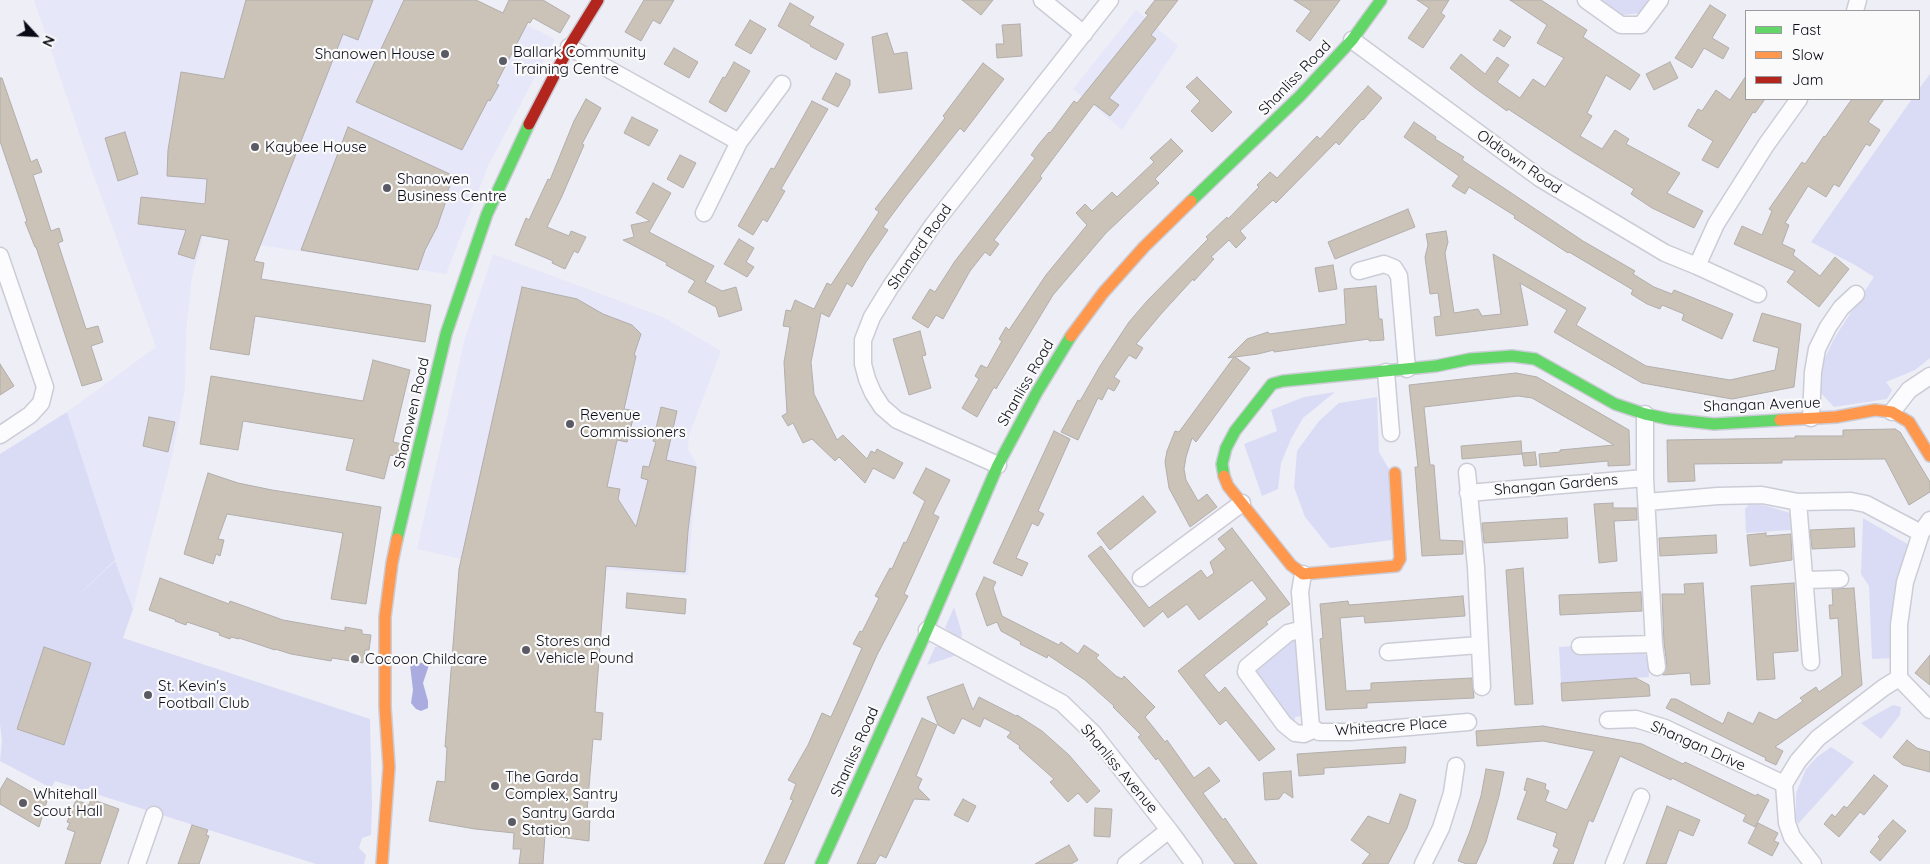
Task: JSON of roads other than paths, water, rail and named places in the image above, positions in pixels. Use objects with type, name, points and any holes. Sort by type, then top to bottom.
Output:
[{"type":"street","name":"Shanowen Road","points":[[382,864],[388,767],[385,707],[385,617],[392,563],[446,334],[486,214],[526,129],[569,47],[598,0]]},
{"type":"street","points":[[1042,0],[1084,34]]},
{"type":"street","name":"Shanard Road","points":[[998,465],[897,420],[882,407],[867,379],[863,364],[863,340],[872,317],[891,286],[934,225],[1110,0]]},
{"type":"street","name":"Shanliss Road","points":[[821,864],[927,630],[998,465],[1068,339],[1104,293],[1144,247],[1300,96],[1352,40],[1381,0]]},
{"type":"street","points":[[1586,0],[1621,25],[1641,25],[1660,0]]},
{"type":"street","name":"Oldtown Road","points":[[1352,40],[1541,179],[1665,253],[1758,294]]},
{"type":"street","points":[[569,47],[739,142]]},
{"type":"street","points":[[704,213],[739,142],[782,84]]},
{"type":"street","points":[[1697,266],[1716,224],[1766,145],[1798,100]]},
{"type":"street","points":[[0,257],[45,387],[41,403],[30,415],[0,435]]},
{"type":"street","points":[[1359,271],[1384,264],[1394,268],[1399,276],[1408,368]]},
{"type":"street","points":[[1811,418],[1813,372],[1817,349],[1828,327],[1841,308],[1856,294]]},
{"type":"street","name":"Shangan Avenue","points":[[1303,574],[1291,565],[1228,486],[1223,474],[1222,464],[1226,448],[1235,431],[1272,384],[1284,381],[1436,366],[1470,359],[1512,356],[1535,359],[1615,404],[1668,420],[1714,424],[1836,417],[1875,410],[1892,412]]},
{"type":"street","points":[[1386,372],[1391,433]]},
{"type":"street","points":[[1930,376],[1909,390],[1892,412],[1909,422],[1930,456]]},
{"type":"street","points":[[1644,414],[1645,478],[1654,644],[1657,667]]},
{"type":"street","points":[[1467,472],[1476,567],[1482,687]]},
{"type":"street","points":[[1303,574],[1353,576],[1393,568],[1398,564],[1400,559],[1395,473]]},
{"type":"street","name":"Shangan Gardens","points":[[1468,493],[1645,478]]},
{"type":"street","points":[[1647,502],[1718,496],[1762,495],[1798,502],[1851,501],[1866,504],[1925,527],[1905,582],[1899,625],[1899,678],[1930,710]]},
{"type":"street","points":[[1798,502],[1806,580],[1811,662]]},
{"type":"street","points":[[1141,578],[1242,503]]},
{"type":"street","name":"Whiteacre Place","points":[[1303,574],[1300,592],[1311,727],[1319,732],[1350,732],[1468,722]]},
{"type":"street","points":[[1806,580],[1840,579]]},
{"type":"street","name":"Whiteacre Place","points":[[1303,629],[1288,632],[1247,667],[1246,672],[1284,724],[1295,733],[1304,734],[1314,729]]},
{"type":"street","name":"Shanliss Avenue","points":[[927,630],[1062,703],[1093,733],[1194,864]]},
{"type":"street","points":[[1580,646],[1654,644]]},
{"type":"street","points":[[1388,652],[1479,645]]},
{"type":"street","points":[[1813,864],[1792,837],[1787,823],[1784,784],[1798,761],[1818,738],[1899,678]]},
{"type":"street","name":"Shangan Drive","points":[[1608,720],[1636,719],[1664,728],[1784,784]]},
{"type":"street","points":[[1423,864],[1441,828],[1452,794],[1456,766]]},
{"type":"street","points":[[1614,864],[1641,797]]},
{"type":"street","points":[[137,864],[154,815]]},
{"type":"street","points":[[1126,864],[1169,830]]},
{"type":"water","points":[[425,662],[429,665],[423,683],[428,708],[421,711],[416,709],[411,703],[413,690],[410,665]]},
{"type":"place","name":"Shanowen House","points":[[445,54]]},
{"type":"place","name":"Ballark Community Training Centre","points":[[503,61]]},
{"type":"place","name":"Kaybee House","points":[[255,147]]},
{"type":"place","name":"Shanowen Business Centre","points":[[387,188]]},
{"type":"place","name":"Revenue Commissioners","points":[[570,424]]},
{"type":"place","name":"Stores and Vehicle Pound","points":[[526,650]]},
{"type":"place","name":"Cocoon Childcare","points":[[355,659]]},
{"type":"place","name":"St. Kevin's Football Club","points":[[148,695]]},
{"type":"place","name":"The Garda Complex, Santry","points":[[495,786]]},
{"type":"place","name":"Whitehall Scout Hall","points":[[23,803]]},
{"type":"place","name":"Santry Garda Station","points":[[512,822]]}]
